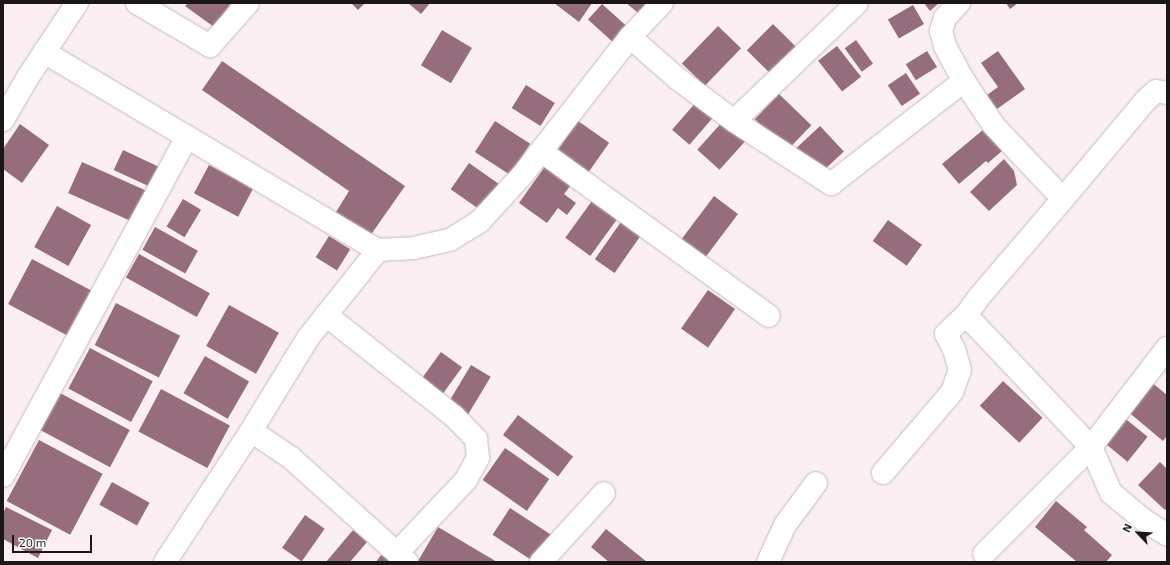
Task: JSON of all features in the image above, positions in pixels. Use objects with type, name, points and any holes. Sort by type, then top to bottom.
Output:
[{"type":"street","points":[[3,120],[44,52],[77,3]]},
{"type":"street","points":[[137,3],[210,46],[248,3]]},
{"type":"street","points":[[44,52],[378,250],[414,248],[450,240],[480,221],[523,174],[630,37],[662,3]]},
{"type":"street","points":[[734,121],[857,3]]},
{"type":"street","points":[[959,3],[945,18],[941,31],[945,46],[964,80],[994,126],[1063,199]]},
{"type":"street","points":[[630,37],[678,79],[734,121],[831,184],[964,80]]},
{"type":"street","points":[[884,473],[952,392],[960,370],[954,349],[946,334],[966,314],[1146,100],[1156,91],[1167,93]]},
{"type":"street","points":[[3,476],[187,138]]},
{"type":"street","points":[[541,151],[769,316]]},
{"type":"street","points":[[165,562],[251,431],[308,338],[378,250]]},
{"type":"street","points":[[966,314],[1091,447],[1111,493],[1145,521],[1167,535]]},
{"type":"street","points":[[251,431],[290,457],[402,557],[466,480],[478,458],[476,439],[454,416],[326,315]]},
{"type":"street","points":[[984,554],[1091,447],[1167,348]]},
{"type":"street","points":[[768,562],[785,525],[816,483]]},
{"type":"street","points":[[542,562],[604,493]]},
{"type":"building","points":[[188,3],[231,3],[214,27],[185,6]]},
{"type":"building","points":[[351,3],[365,3],[358,10]]},
{"type":"building","points":[[408,3],[430,3],[421,14]]},
{"type":"building","points":[[554,3],[592,3],[579,22]]},
{"type":"building","points":[[626,3],[652,3],[642,16]]},
{"type":"building","points":[[924,3],[939,3],[930,11]]},
{"type":"building","points":[[1006,3],[1018,3],[1010,9]]},
{"type":"building","points":[[602,4],[629,28],[615,44],[588,20]]},
{"type":"building","points":[[913,5],[924,24],[899,39],[888,20]]},
{"type":"building","points":[[773,24],[800,51],[774,77],[747,50]]},
{"type":"building","points":[[718,26],[741,48],[705,86],[682,63]]},
{"type":"building","points":[[442,30],[472,48],[451,83],[421,65]]},
{"type":"building","points":[[856,40],[873,63],[862,72],[845,48]]},
{"type":"building","points":[[837,46],[861,77],[842,92],[818,61]]},
{"type":"building","points":[[927,51],[937,67],[916,80],[906,64]]},
{"type":"building","points":[[998,51],[1025,89],[997,109],[987,95],[998,87],[981,63]]},
{"type":"building","points":[[222,61],[405,186],[370,236],[336,212],[349,191],[202,90]]},
{"type":"building","points":[[906,73],[920,94],[902,106],[888,85]]},
{"type":"building","points":[[526,85],[555,103],[541,126],[512,108]]},
{"type":"building","points":[[779,94],[811,125],[787,150],[755,119]]},
{"type":"building","points":[[697,101],[714,116],[689,145],[672,130]]},
{"type":"building","points":[[724,120],[746,140],[720,170],[697,150]]},
{"type":"building","points":[[495,121],[530,144],[510,175],[475,152]]},
{"type":"building","points":[[578,121],[609,143],[587,174],[556,152]]},
{"type":"building","points":[[20,124],[49,145],[22,183],[3,169],[3,149]]},
{"type":"building","points":[[820,126],[844,152],[819,175],[795,149]]},
{"type":"building","points":[[984,129],[1002,151],[988,163],[986,161],[959,184],[942,164]]},
{"type":"building","points":[[123,150],[162,168],[153,188],[114,170]]},
{"type":"building","points":[[1004,159],[1014,171],[1017,185],[989,211],[970,192]]},
{"type":"building","points":[[82,162],[151,193],[138,224],[68,193]]},
{"type":"building","points":[[548,162],[574,181],[564,194],[576,203],[567,215],[558,208],[547,223],[519,203]]},
{"type":"building","points":[[469,163],[502,186],[483,212],[451,189]]},
{"type":"building","points":[[209,165],[253,188],[238,217],[194,193]]},
{"type":"building","points":[[597,194],[622,212],[590,256],[565,238]]},
{"type":"building","points":[[714,196],[738,214],[705,257],[682,239]]},
{"type":"building","points":[[183,199],[201,210],[185,237],[167,226]]},
{"type":"building","points":[[57,206],[91,225],[68,266],[34,247]]},
{"type":"building","points":[[623,219],[643,233],[615,273],[595,259]]},
{"type":"building","points":[[888,220],[922,245],[907,266],[873,241]]},
{"type":"building","points":[[155,227],[198,251],[185,273],[142,250]]},
{"type":"building","points":[[329,236],[350,249],[337,270],[316,257]]},
{"type":"building","points":[[139,254],[210,293],[197,317],[126,278]]},
{"type":"building","points":[[32,259],[96,293],[73,338],[8,304]]},
{"type":"building","points":[[708,290],[735,309],[708,347],[681,329]]},
{"type":"building","points":[[116,303],[180,336],[159,378],[95,345]]},
{"type":"building","points":[[229,305],[279,333],[256,374],[206,346]]},
{"type":"building","points":[[90,348],[153,381],[131,422],[68,389]]},
{"type":"building","points":[[441,352],[462,367],[438,400],[417,385]]},
{"type":"building","points":[[205,356],[249,382],[228,419],[184,393]]},
{"type":"building","points":[[471,365],[491,377],[465,419],[446,407]]},
{"type":"building","points":[[1003,381],[1042,418],[1019,443],[980,406]]},
{"type":"building","points":[[1150,381],[1167,395],[1167,436],[1163,441],[1126,410]]},
{"type":"building","points":[[161,389],[230,426],[207,468],[138,431]]},
{"type":"building","points":[[60,393],[130,430],[110,467],[40,430]]},
{"type":"building","points":[[518,415],[573,457],[558,476],[503,435]]},
{"type":"building","points":[[1122,416],[1148,437],[1128,462],[1102,441]]},
{"type":"building","points":[[39,440],[103,474],[70,535],[7,501]]},
{"type":"building","points":[[505,448],[549,479],[527,511],[483,480]]},
{"type":"building","points":[[1160,462],[1167,469],[1167,508],[1165,510],[1138,485]]},
{"type":"building","points":[[112,482],[150,503],[137,526],[99,505]]},
{"type":"building","points":[[1056,501],[1087,527],[1084,530],[1112,555],[1106,562],[1077,562],[1035,527]]},
{"type":"building","points":[[6,507],[52,530],[38,558],[3,539],[3,513]]},
{"type":"building","points":[[510,508],[551,535],[534,562],[493,535]]},
{"type":"building","points":[[305,515],[325,529],[302,562],[282,548]]},
{"type":"building","points":[[438,527],[497,562],[418,561]]},
{"type":"building","points":[[606,529],[647,562],[609,562],[591,547]]},
{"type":"building","points":[[353,530],[367,542],[350,562],[326,562]]},
{"type":"building","points":[[381,555],[392,562],[376,562]]}]
